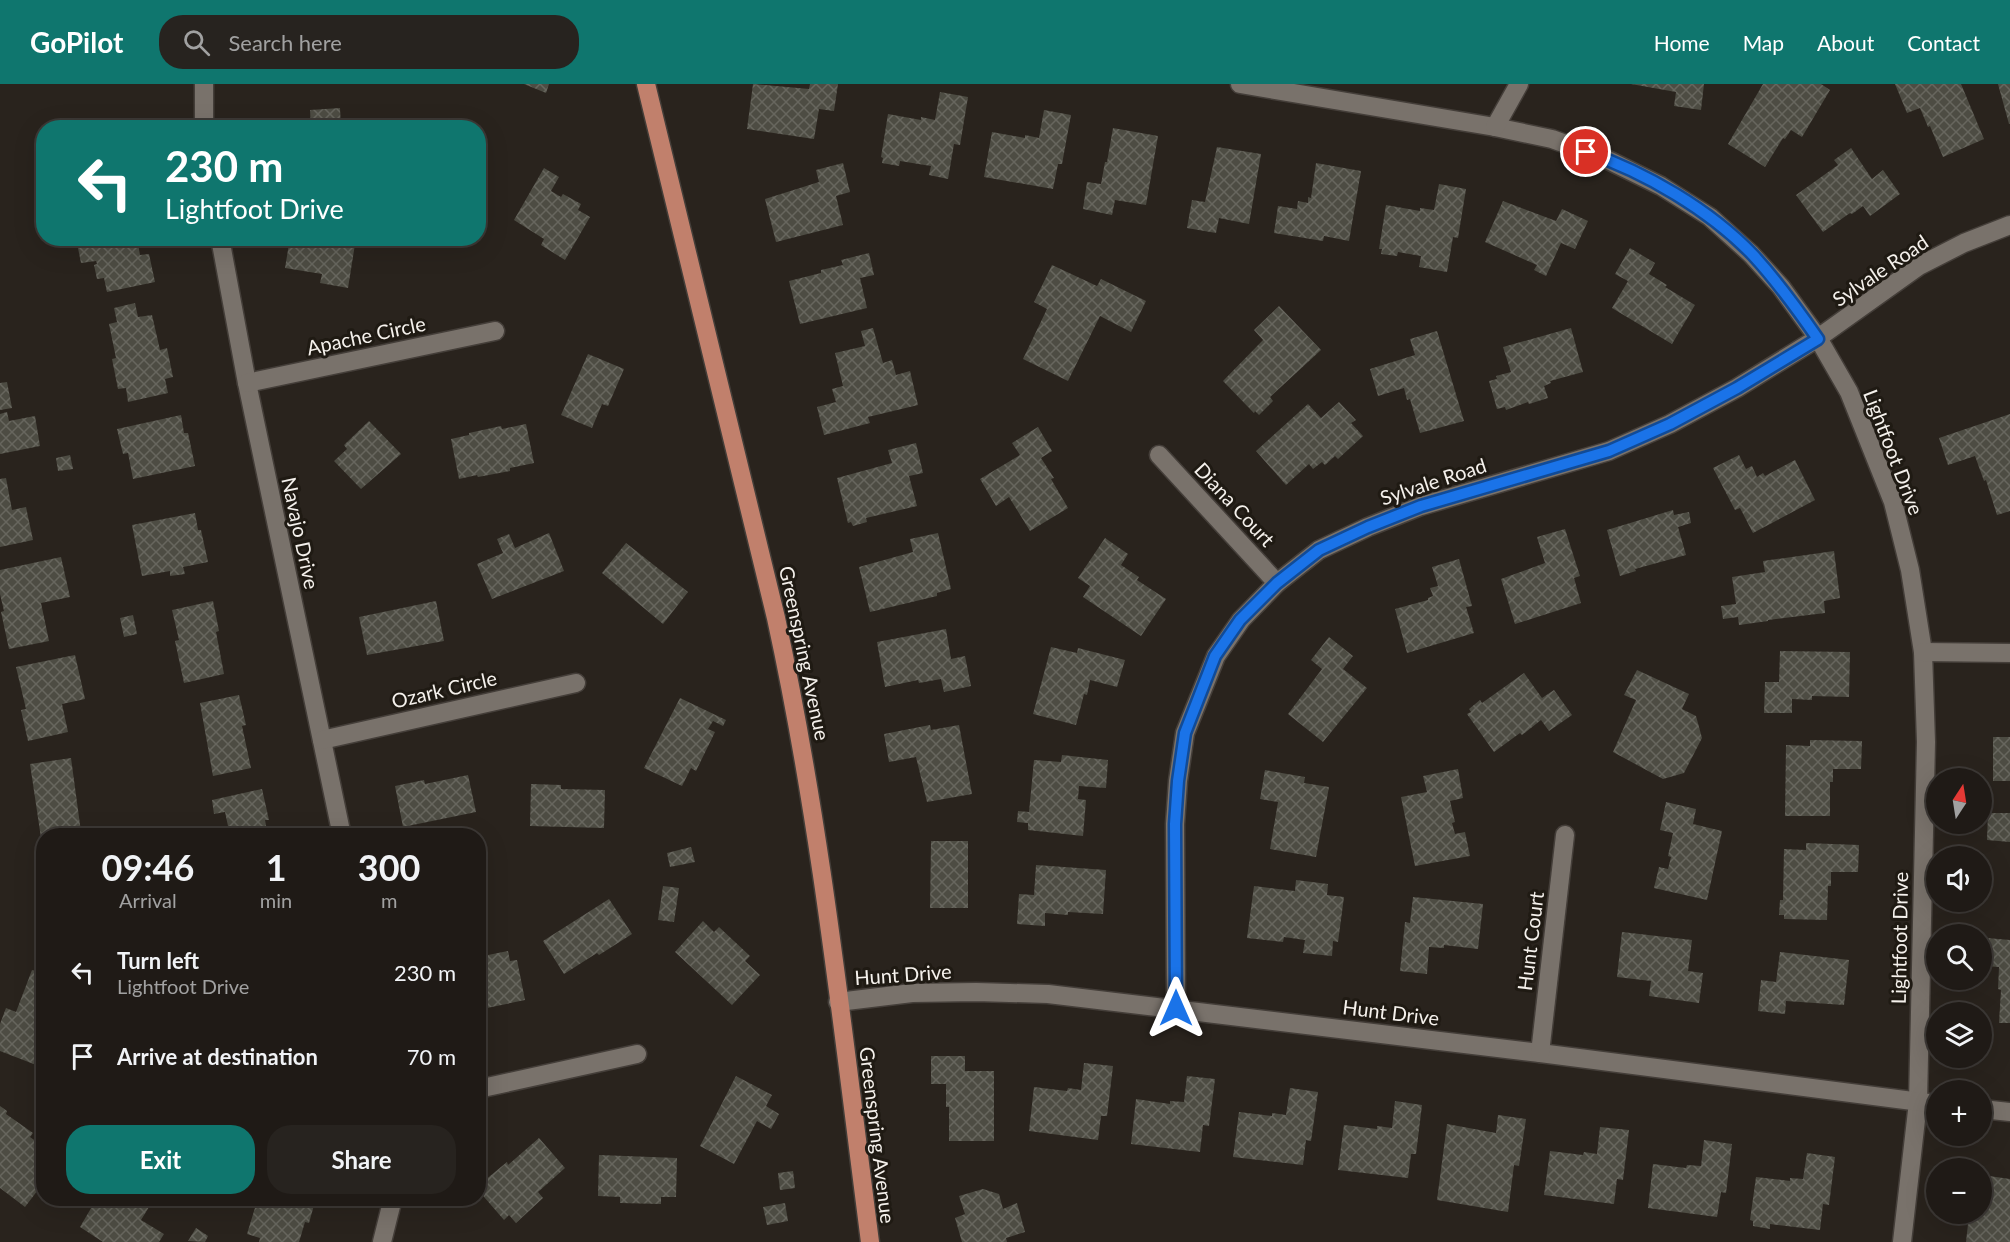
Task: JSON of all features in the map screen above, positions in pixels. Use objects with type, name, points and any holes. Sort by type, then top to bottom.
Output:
[{"type":"main road","name":"Greenspring Avenue","points":[[646,84],[777,618],[792,691],[813,812],[870,1242]]},
{"type":"street","points":[[204,84],[204,120]]},
{"type":"street","name":"Lightfoot Drive","points":[[1240,84],[1495,127],[1552,139],[1604,158],[1661,186],[1710,217],[1752,254],[1781,287],[1818,339],[1849,392],[1893,502],[1910,570],[1923,652],[1926,742],[1918,1102],[1902,1242]]},
{"type":"street","points":[[1495,127],[1519,84]]},
{"type":"street","name":"Sylvale Road","points":[[1176,1008],[1175,824],[1185,733],[1215,656],[1240,620],[1277,583],[1319,550],[1368,527],[1421,506],[1609,451],[1670,424],[1737,388],[1818,339],[1919,266],[1964,243],[2010,225]]},
{"type":"street","name":"Navajo Drive","points":[[221,246],[247,383],[340,828]]},
{"type":"street","name":"Apache Circle","points":[[247,383],[495,331]]},
{"type":"street","name":"Diana Court","points":[[1159,456],[1277,583]]},
{"type":"street","points":[[1923,652],[2010,653]]},
{"type":"street","name":"Ozark Circle","points":[[322,740],[576,683]]},
{"type":"street","name":"Hunt Court","points":[[1540,1053],[1566,835]]},
{"type":"street","name":"Hunt Drive","points":[[838,1002],[912,993],[1048,994],[1540,1053],[1926,1103]]},
{"type":"street","points":[[486,1087],[637,1054]]},
{"type":"street","points":[[1992,1110],[2010,1112]]},
{"type":"street","points":[[382,1242],[391,1206]]},
{"type":"building","points":[[524,84],[549,84],[546,93]]},
{"type":"building","points":[[753,84],[809,89],[810,84],[838,84],[834,111],[819,109],[814,139],[747,129]]},
{"type":"building","points":[[1631,84],[1704,84],[1701,110],[1674,106],[1676,92]]},
{"type":"building","points":[[1763,84],[1821,84],[1830,90],[1802,137],[1791,130],[1785,139],[1783,138],[1765,167],[1728,144]]},
{"type":"building","points":[[1895,84],[1961,84],[1984,139],[1943,157],[1920,108],[1907,113]]},
{"type":"building","points":[[1998,84],[2010,84],[2010,124],[2009,124]]},
{"type":"building","points":[[940,92],[968,97],[960,145],[954,144],[948,179],[929,175],[931,166],[900,161],[899,166],[882,163],[888,114],[935,120]]},
{"type":"building","points":[[340,108],[341,120],[311,120],[310,110]]},
{"type":"building","points":[[1044,110],[1071,115],[1062,164],[1058,164],[1053,189],[984,177],[992,132],[1039,138]]},
{"type":"building","points":[[1113,128],[1158,136],[1146,205],[1115,200],[1112,215],[1083,209],[1087,182],[1101,184]]},
{"type":"building","points":[[1217,147],[1261,154],[1249,224],[1219,218],[1216,233],[1187,228],[1192,200],[1205,202]]},
{"type":"building","points":[[1851,148],[1872,179],[1883,170],[1900,194],[1870,216],[1863,206],[1823,232],[1796,195],[1838,165],[1834,160]]},
{"type":"building","points":[[843,163],[850,192],[836,196],[843,225],[776,242],[765,199],[819,182],[816,170]]},
{"type":"building","points":[[1316,163],[1361,171],[1349,241],[1324,236],[1323,241],[1274,233],[1278,206],[1297,209],[1298,201],[1308,203],[1308,197],[1311,198]]},
{"type":"building","points":[[544,168],[559,177],[551,191],[561,197],[563,194],[581,204],[578,210],[590,217],[565,260],[541,245],[544,239],[514,220]]},
{"type":"building","points":[[1439,184],[1466,189],[1458,238],[1453,237],[1447,272],[1419,267],[1421,256],[1398,252],[1397,256],[1381,254],[1382,249],[1379,249],[1386,205],[1420,211],[1420,208],[1434,210]]},
{"type":"building","points":[[1503,201],[1556,221],[1562,209],[1588,221],[1575,249],[1561,243],[1546,276],[1534,270],[1537,265],[1485,242]]},
{"type":"building","points":[[78,246],[138,246],[140,255],[149,254],[155,282],[107,292],[104,278],[97,279],[94,265],[97,264],[96,261],[81,263]]},
{"type":"building","points":[[289,246],[355,246],[348,288],[320,283],[322,274],[285,268]]},
{"type":"building","points":[[1630,248],[1655,263],[1649,274],[1667,285],[1665,287],[1695,305],[1672,344],[1612,308],[1628,281],[1615,274]]},
{"type":"building","points":[[869,253],[874,275],[860,278],[867,308],[800,324],[789,281],[821,273],[821,270],[843,265],[841,260]]},
{"type":"building","points":[[1052,265],[1097,286],[1101,279],[1146,301],[1131,332],[1100,316],[1068,381],[1023,359],[1047,309],[1034,302]]},
{"type":"building","points":[[135,303],[138,317],[152,315],[160,350],[167,348],[173,377],[165,379],[168,393],[128,402],[126,388],[118,389],[112,359],[116,358],[109,324],[117,322],[114,308]]},
{"type":"building","points":[[1279,306],[1321,350],[1270,397],[1273,401],[1259,415],[1255,411],[1254,413],[1223,381],[1263,340],[1254,330]]},
{"type":"building","points":[[873,328],[883,363],[892,360],[896,375],[910,371],[918,405],[868,417],[870,423],[824,435],[817,407],[836,402],[832,389],[843,386],[835,353],[865,346],[861,331]]},
{"type":"building","points":[[1571,328],[1583,372],[1550,381],[1551,383],[1544,386],[1548,398],[1506,410],[1505,407],[1497,409],[1489,381],[1497,379],[1496,376],[1511,372],[1503,347]]},
{"type":"building","points":[[1437,331],[1464,421],[1420,433],[1410,399],[1407,400],[1404,388],[1378,396],[1370,369],[1415,355],[1410,339]]},
{"type":"building","points":[[588,354],[624,369],[608,406],[602,404],[592,428],[561,415]]},
{"type":"building","points":[[7,382],[12,408],[0,410],[0,383]]},
{"type":"building","points":[[1339,402],[1356,420],[1351,423],[1363,436],[1338,459],[1335,456],[1325,465],[1322,462],[1313,469],[1309,464],[1286,485],[1256,451],[1308,404],[1321,418]]},
{"type":"building","points":[[7,412],[9,421],[35,416],[40,446],[0,454],[0,414]]},
{"type":"building","points":[[2010,414],[2010,511],[1997,515],[1986,480],[1984,481],[1975,456],[1948,465],[1939,438]]},
{"type":"building","points":[[181,415],[184,433],[188,433],[195,466],[133,479],[128,453],[123,454],[117,429]]},
{"type":"building","points":[[369,421],[401,454],[361,489],[334,461],[347,449],[344,445]]},
{"type":"building","points":[[526,424],[534,463],[510,468],[510,471],[459,479],[451,439],[501,426],[502,429]]},
{"type":"building","points":[[1038,427],[1052,451],[1041,458],[1054,478],[1051,479],[1068,508],[1030,531],[1009,497],[996,506],[980,479],[1020,455],[1012,443]]},
{"type":"building","points":[[916,443],[923,473],[909,476],[917,506],[866,518],[867,522],[853,526],[851,522],[848,523],[837,478],[892,463],[888,450]]},
{"type":"building","points":[[70,455],[73,469],[58,471],[56,458]]},
{"type":"building","points":[[1739,455],[1746,469],[1752,466],[1757,477],[1763,473],[1765,476],[1795,460],[1815,500],[1753,533],[1740,508],[1735,510],[1713,468]]},
{"type":"building","points":[[6,478],[12,510],[26,507],[33,540],[0,547],[0,479]]},
{"type":"building","points":[[1673,510],[1674,515],[1689,512],[1691,523],[1678,527],[1686,555],[1635,569],[1636,571],[1620,576],[1607,530]]},
{"type":"building","points":[[195,513],[208,562],[183,567],[185,574],[170,576],[170,571],[142,576],[132,525]]},
{"type":"building","points":[[1565,529],[1580,576],[1574,578],[1581,603],[1515,624],[1501,579],[1545,563],[1537,537]]},
{"type":"building","points":[[549,533],[564,571],[492,599],[477,564],[503,553],[497,539],[509,534],[515,548]]},
{"type":"building","points":[[938,533],[951,589],[937,593],[937,596],[870,612],[859,567],[913,552],[910,539]]},
{"type":"building","points":[[1105,538],[1128,554],[1121,565],[1139,577],[1137,580],[1166,599],[1141,636],[1083,597],[1090,586],[1078,578]]},
{"type":"building","points":[[626,543],[688,592],[663,624],[602,573]]},
{"type":"building","points":[[1834,551],[1840,598],[1824,601],[1825,613],[1739,625],[1738,617],[1723,619],[1721,606],[1736,604],[1732,577],[1765,572],[1763,561]]},
{"type":"building","points":[[61,557],[70,597],[41,603],[49,641],[9,649],[1,612],[4,611],[0,594],[0,570]]},
{"type":"building","points":[[1459,559],[1472,606],[1466,607],[1474,633],[1407,653],[1395,609],[1428,600],[1433,596],[1430,588],[1438,586],[1432,567]]},
{"type":"building","points":[[213,601],[224,674],[184,683],[175,641],[179,640],[172,610]]},
{"type":"building","points":[[436,601],[444,641],[367,655],[359,617]]},
{"type":"building","points":[[133,615],[137,634],[124,637],[120,618]]},
{"type":"building","points":[[946,629],[951,659],[965,656],[971,686],[944,692],[941,679],[919,683],[918,680],[885,687],[877,642]]},
{"type":"building","points":[[1329,637],[1353,656],[1343,669],[1367,688],[1323,742],[1288,714],[1322,669],[1311,660]]},
{"type":"building","points":[[1051,647],[1077,653],[1078,648],[1125,660],[1117,687],[1090,680],[1076,725],[1033,714]]},
{"type":"building","points":[[1780,651],[1850,652],[1849,697],[1812,696],[1812,700],[1792,699],[1792,713],[1764,713],[1765,682],[1779,682]]},
{"type":"building","points":[[75,655],[85,699],[62,704],[68,732],[28,741],[21,710],[26,709],[16,667]]},
{"type":"building","points":[[1637,670],[1689,694],[1682,709],[1696,716],[1702,738],[1684,773],[1663,779],[1613,752],[1636,700],[1624,695]]},
{"type":"building","points":[[1524,673],[1542,698],[1554,690],[1572,715],[1549,731],[1541,720],[1494,752],[1467,714],[1471,712],[1469,709],[1480,700],[1482,703]]},
{"type":"building","points":[[239,695],[246,725],[242,726],[251,768],[213,776],[200,703]]},
{"type":"building","points":[[680,698],[726,720],[723,726],[713,721],[708,729],[715,732],[696,771],[691,768],[682,786],[644,768]]},
{"type":"building","points":[[930,725],[931,730],[959,725],[972,794],[927,802],[916,757],[889,762],[884,734]]},
{"type":"building","points":[[1993,737],[2010,737],[2010,781],[1993,781]]},
{"type":"building","points":[[1810,740],[1862,741],[1861,769],[1833,769],[1833,782],[1830,782],[1830,816],[1785,816],[1786,745],[1810,746]]},
{"type":"building","points":[[1062,755],[1108,760],[1106,788],[1079,786],[1078,799],[1086,800],[1083,836],[1028,830],[1028,823],[1017,822],[1018,811],[1029,812],[1034,760],[1061,762]]},
{"type":"building","points":[[71,758],[80,828],[40,828],[30,764]]},
{"type":"building","points":[[1458,769],[1463,798],[1450,801],[1455,822],[1452,823],[1455,834],[1465,832],[1470,856],[1415,866],[1401,797],[1427,792],[1423,776]]},
{"type":"building","points":[[1265,770],[1305,777],[1304,783],[1329,787],[1316,857],[1270,849],[1278,802],[1260,799]]},
{"type":"building","points":[[468,775],[476,812],[403,827],[395,786],[424,780],[425,784]]},
{"type":"building","points":[[531,784],[561,785],[561,789],[605,790],[604,828],[530,826]]},
{"type":"building","points":[[262,789],[269,820],[265,820],[266,828],[219,828],[228,826],[225,812],[214,814],[212,800]]},
{"type":"building","points":[[1666,802],[1696,809],[1693,824],[1722,831],[1707,900],[1654,888],[1659,867],[1668,869],[1671,857],[1668,856],[1673,833],[1660,830]]},
{"type":"building","points":[[1992,813],[2010,813],[2010,842],[1987,840],[1987,834],[1992,834]]},
{"type":"building","points":[[931,841],[968,841],[968,908],[930,908]]},
{"type":"building","points":[[1806,843],[1859,845],[1858,872],[1831,872],[1831,886],[1828,886],[1827,920],[1784,919],[1784,915],[1779,915],[1780,900],[1783,900],[1784,849],[1806,850]]},
{"type":"building","points":[[691,847],[695,862],[670,867],[667,853]]},
{"type":"building","points":[[1036,865],[1106,870],[1103,914],[1045,913],[1045,926],[1017,924],[1019,894],[1034,895]]},
{"type":"building","points":[[1296,880],[1328,884],[1327,895],[1344,897],[1338,942],[1333,941],[1332,956],[1303,953],[1305,940],[1284,937],[1283,942],[1247,938],[1254,886],[1295,891]]},
{"type":"building","points":[[663,886],[679,888],[674,922],[658,920]]},
{"type":"building","points":[[1413,897],[1483,904],[1478,949],[1444,945],[1444,948],[1429,947],[1427,974],[1400,971],[1405,922],[1410,923]]},
{"type":"building","points":[[609,899],[632,934],[564,974],[543,941]]},
{"type":"building","points":[[703,921],[714,932],[719,927],[750,956],[745,961],[760,975],[732,1005],[675,952]]},
{"type":"building","points":[[1622,932],[1692,940],[1688,971],[1703,973],[1699,1003],[1649,996],[1651,981],[1617,977]]},
{"type":"building","points":[[1992,938],[2010,940],[2010,1023],[1999,1023],[2001,990],[1998,989],[1999,967],[1992,966]]},
{"type":"building","points":[[508,951],[510,961],[517,960],[525,1000],[487,1008],[486,955]]},
{"type":"building","points":[[1780,952],[1849,960],[1844,1005],[1786,1001],[1785,1014],[1758,1011],[1761,980],[1776,982]]},
{"type":"building","points":[[32,970],[36,971],[36,1065],[0,1051],[0,1024],[6,1008],[16,1012]]},
{"type":"building","points":[[931,1056],[965,1056],[965,1071],[994,1071],[994,1141],[949,1141],[946,1084],[931,1084]]},
{"type":"building","points":[[1084,1063],[1113,1066],[1107,1116],[1101,1116],[1098,1140],[1029,1131],[1034,1087],[1067,1091],[1068,1088],[1081,1090]]},
{"type":"building","points":[[736,1076],[772,1095],[766,1106],[779,1114],[771,1129],[757,1121],[734,1164],[700,1146]]},
{"type":"building","points":[[1187,1076],[1215,1079],[1209,1126],[1203,1125],[1200,1152],[1131,1144],[1136,1099],[1170,1104],[1170,1101],[1184,1102]]},
{"type":"building","points":[[1290,1088],[1318,1092],[1311,1141],[1306,1140],[1303,1165],[1233,1157],[1239,1112],[1272,1116],[1272,1113],[1286,1115]]},
{"type":"building","points":[[1395,1101],[1422,1105],[1416,1154],[1411,1154],[1408,1178],[1338,1170],[1344,1125],[1377,1129],[1377,1126],[1392,1128]]},
{"type":"building","points":[[0,1106],[7,1111],[6,1114],[33,1133],[30,1137],[36,1141],[36,1193],[25,1207],[0,1188]]},
{"type":"building","points":[[1498,1115],[1526,1119],[1519,1166],[1514,1165],[1508,1212],[1437,1200],[1447,1124],[1496,1133]]},
{"type":"building","points":[[1600,1127],[1629,1130],[1623,1180],[1617,1179],[1614,1204],[1544,1195],[1550,1151],[1583,1155],[1584,1152],[1597,1154]]},
{"type":"building","points":[[539,1138],[565,1168],[538,1192],[543,1198],[516,1223],[509,1215],[504,1220],[486,1199],[486,1179],[507,1162],[508,1165]]},
{"type":"building","points":[[1704,1140],[1732,1144],[1726,1193],[1721,1192],[1717,1217],[1648,1208],[1653,1164],[1686,1168],[1687,1165],[1701,1166]]},
{"type":"building","points":[[1807,1153],[1835,1157],[1829,1205],[1823,1204],[1820,1230],[1770,1224],[1770,1229],[1753,1226],[1753,1221],[1750,1220],[1756,1177],[1790,1181],[1790,1178],[1803,1179]]},
{"type":"building","points":[[599,1155],[677,1158],[676,1197],[661,1197],[661,1204],[620,1203],[620,1197],[598,1196]]},
{"type":"building","points":[[793,1171],[795,1188],[780,1190],[778,1173]]},
{"type":"building","points":[[1992,1176],[2010,1179],[2010,1242],[1966,1242],[1968,1224],[1992,1224]]},
{"type":"building","points":[[983,1189],[999,1194],[1003,1209],[1017,1203],[1025,1232],[1006,1238],[1007,1242],[962,1242],[955,1218],[965,1214],[959,1196]]},
{"type":"building","points":[[785,1203],[788,1221],[767,1225],[763,1207]]},
{"type":"building","points":[[92,1206],[150,1206],[141,1220],[164,1234],[159,1242],[103,1242],[80,1227]]},
{"type":"building","points":[[256,1206],[314,1206],[309,1223],[305,1222],[299,1242],[259,1242],[260,1238],[247,1234]]},
{"type":"building","points":[[196,1228],[208,1236],[205,1242],[188,1241]]},
{"type":"route","points":[[1176,1008],[1175,824],[1185,733],[1215,656],[1240,620],[1277,583],[1319,550],[1421,506],[1609,451],[1670,424],[1737,388],[1818,339],[1781,287],[1752,254],[1710,217],[1661,186],[1604,158],[1586,152]]}]
